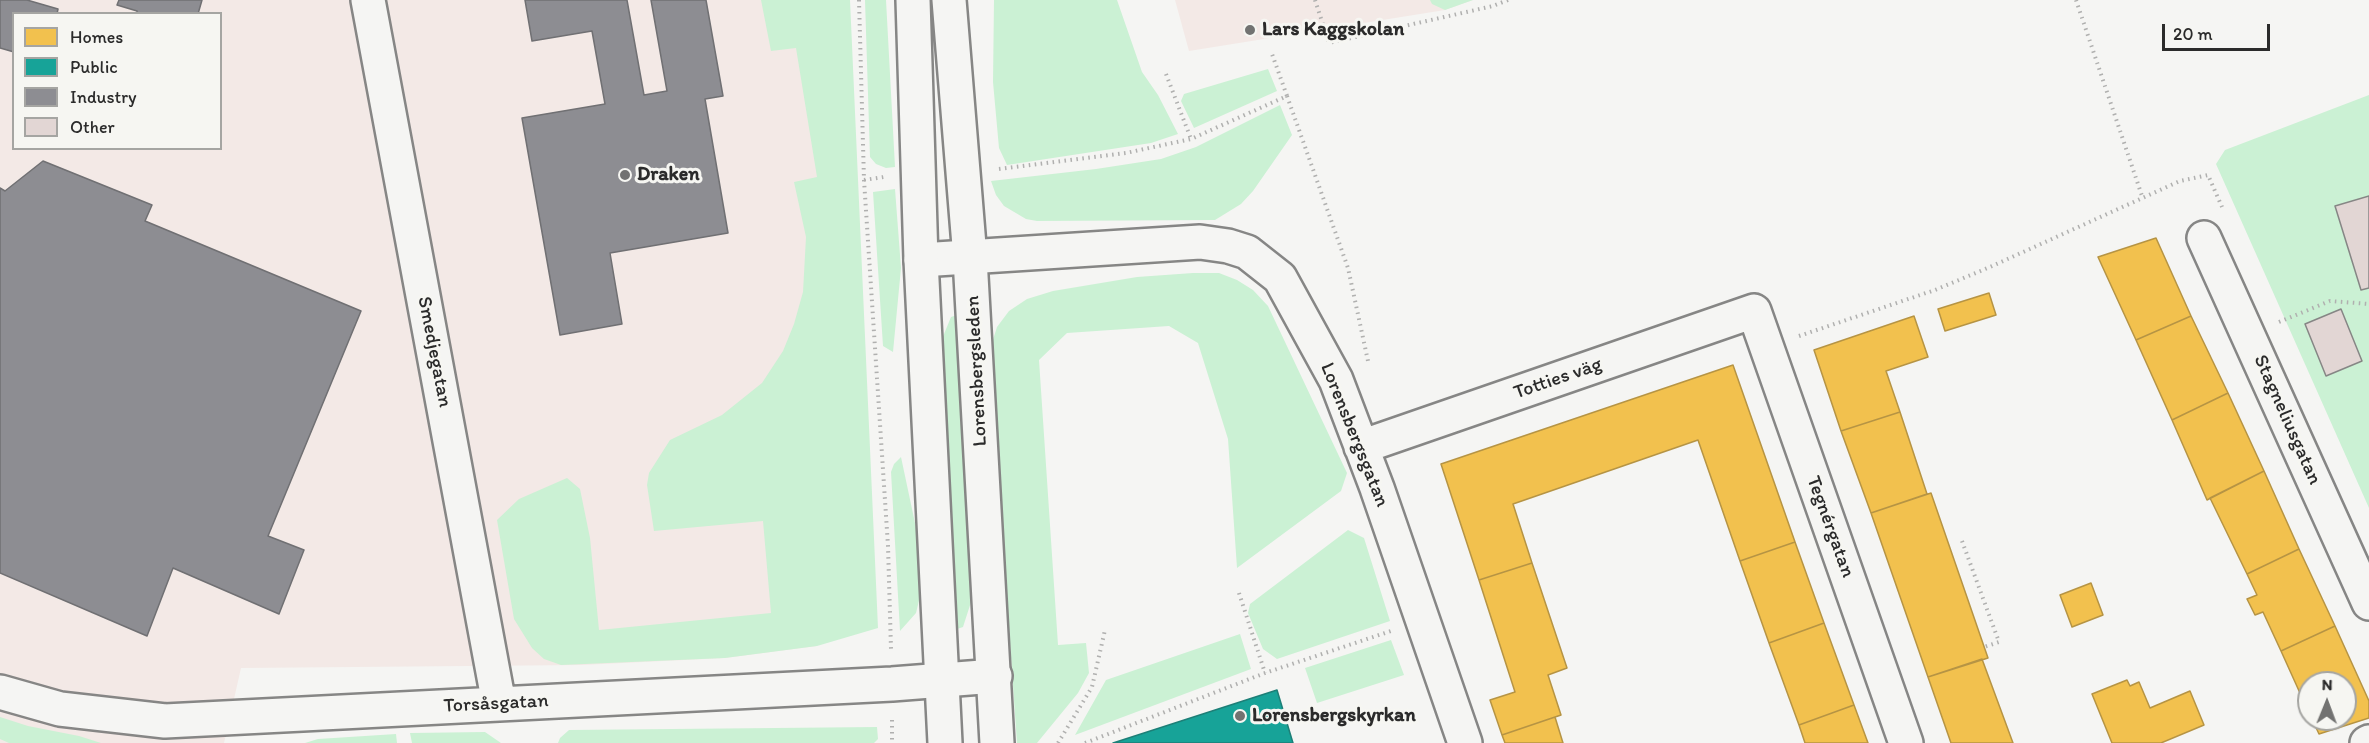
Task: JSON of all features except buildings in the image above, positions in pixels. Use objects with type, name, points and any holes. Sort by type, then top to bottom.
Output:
[{"type":"street","name":"Smedjegatan","points":[[368,0],[500,704]]},
{"type":"street","points":[[914,0],[921,260],[940,679],[945,743]]},
{"type":"street","name":"Lorensbergsleden","points":[[949,0],[970,258],[997,743]]},
{"type":"street","name":"Stagneliusgatan","points":[[2216,228],[2248,335],[2369,603]]},
{"type":"street","name":"Lorensbergsgatan","points":[[921,260],[1200,242],[1228,246],[1246,252],[1280,278],[1336,380],[1465,743]]},
{"type":"street","name":"Tegnérgatan","points":[[1754,311],[1906,743]]},
{"type":"street","name":"Totties väg","points":[[1361,447],[1754,311]]},
{"type":"street","name":"Torsåsgatan","points":[[0,692],[60,709],[165,721],[995,676]]},
{"type":"path","points":[[859,0],[864,180],[888,546],[891,640]]},
{"type":"path","points":[[1315,0],[1329,43],[1493,6],[1508,0]]},
{"type":"path","points":[[2076,0],[2142,196]]},
{"type":"path","points":[[1272,54],[1348,268],[1371,370]]},
{"type":"path","points":[[1166,74],[1191,139]]},
{"type":"path","points":[[963,168],[994,170],[1126,153],[1191,139],[1287,96]]},
{"type":"path","points":[[864,180],[919,172]]},
{"type":"path","points":[[1766,348],[1935,290],[2180,181],[2208,175],[2216,228]]},
{"type":"path","points":[[2248,335],[2330,301],[2369,304]]},
{"type":"path","points":[[1962,541],[1999,642],[1984,647]]},
{"type":"path","points":[[1239,593],[1265,673]]},
{"type":"path","points":[[1085,743],[1265,673],[1422,620]]},
{"type":"path","points":[[1058,743],[1092,687],[1105,630]]},
{"type":"shaded area","points":[[0,0],[808,0],[860,591],[817,646],[725,658],[582,665],[241,668],[224,743],[0,743]]},
{"type":"shaded area","name":"Lars Kaggskolan","points":[[1175,0],[1473,0],[1445,10],[1189,51]]},
{"type":"green space","points":[[761,0],[850,0],[878,628],[817,646],[725,658],[561,665],[544,659],[532,648],[514,619],[497,520],[519,499],[567,478],[580,489],[590,538],[599,630],[771,613],[763,521],[654,531],[647,485],[649,473],[670,440],[722,415],[762,383],[783,351],[803,292],[806,237],[794,182],[817,177],[796,48],[771,51]]},
{"type":"green space","points":[[865,0],[886,0],[895,167],[886,168],[876,164],[870,157]]},
{"type":"green space","points":[[994,0],[1117,0],[1142,72],[1158,95],[1178,134],[1151,143],[1007,165],[999,148],[993,82]]},
{"type":"green space","points":[[1430,0],[1473,0],[1445,10],[1432,4]]},
{"type":"green space","points":[[1268,69],[1277,91],[1194,128],[1181,101],[1184,94]]},
{"type":"green space","points":[[2369,95],[2369,508],[2216,164],[2225,150]]},
{"type":"green space","points":[[1280,105],[1292,135],[1253,191],[1241,204],[1215,220],[1037,221],[1026,219],[1004,206],[996,195],[991,181],[1161,159],[1196,147]]},
{"type":"green space","points":[[895,189],[901,268],[893,352],[883,346],[873,192]]},
{"type":"green space","points":[[1219,273],[1237,280],[1253,290],[1268,306],[1347,473],[1341,491],[1237,568],[1228,439],[1198,343],[1169,326],[1067,333],[1039,360],[1058,645],[1086,643],[1089,673],[1078,693],[1037,743],[1017,743],[992,387],[991,346],[997,327],[1009,311],[1027,299],[1053,291],[1137,277]]},
{"type":"green space","points":[[957,315],[976,570],[972,599],[963,627],[957,629],[954,623],[938,367],[942,339],[951,317]]},
{"type":"green space","points":[[901,457],[919,542],[922,588],[916,613],[900,631],[891,472],[894,464]]},
{"type":"green space","points":[[1348,530],[1364,538],[1390,621],[1277,659],[1263,649],[1248,613],[1250,604]]},
{"type":"green space","points":[[1240,634],[1251,669],[1075,735],[1106,680]]},
{"type":"green space","points":[[1391,640],[1404,675],[1317,703],[1305,668]]},
{"type":"green space","points":[[0,717],[101,743],[9,743],[0,739]]},
{"type":"green space","points":[[877,727],[878,739],[874,743],[558,743],[569,730]]},
{"type":"green space","points":[[485,732],[501,743],[412,743],[410,733]]},
{"type":"green space","points":[[396,734],[397,743],[305,743],[318,739]]},
{"type":"place","name":"Lars Kaggskolan","points":[[1250,30]]},
{"type":"place","name":"Draken","points":[[625,175]]},
{"type":"place","name":"Lorensbergskyrkan","points":[[1240,716]]}]
